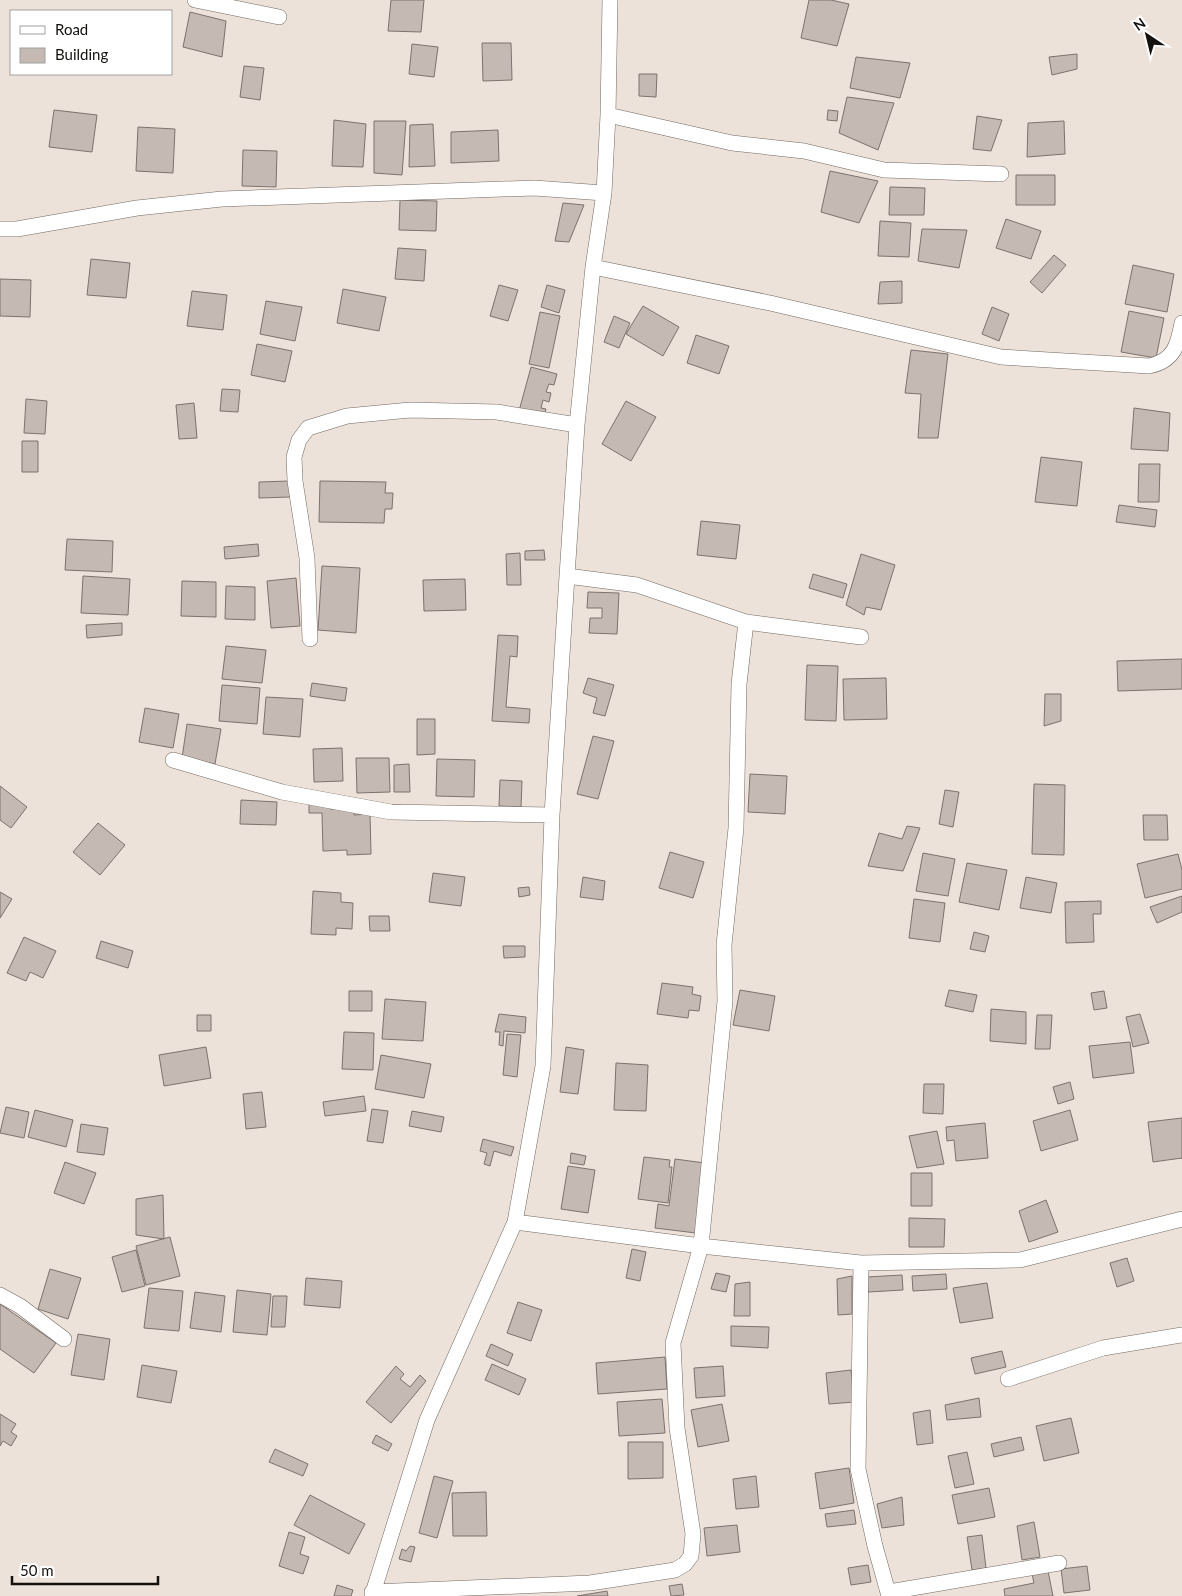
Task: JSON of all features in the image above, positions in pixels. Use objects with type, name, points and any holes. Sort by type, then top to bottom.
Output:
[{"type":"street","points":[[195,0],[279,17]]},
{"type":"street","points":[[610,0],[608,115],[604,194],[577,425],[552,814],[543,1066],[515,1222],[427,1420],[372,1594],[590,1583],[675,1570],[685,1564],[691,1556],[693,1534],[677,1428],[673,1343],[701,1246],[724,1001],[724,945],[736,828],[739,684],[746,622]]},
{"type":"street","points":[[608,115],[732,143],[804,151],[884,170],[1001,174]]},
{"type":"street","points":[[0,229],[17,229],[137,208],[222,199],[534,188],[604,194]]},
{"type":"street","points":[[594,267],[770,303],[1001,358],[1149,366],[1160,364],[1170,357],[1178,345],[1182,323]]},
{"type":"street","points":[[310,639],[307,558],[294,481],[294,457],[299,440],[308,428],[347,416],[410,410],[497,412],[577,425]]},
{"type":"street","points":[[567,576],[637,585],[746,622],[861,637]]},
{"type":"street","points":[[173,760],[282,792],[391,812],[552,814]]},
{"type":"street","points":[[515,1222],[701,1246],[861,1263],[1020,1260],[1182,1219]]},
{"type":"street","points":[[861,1263],[858,1468],[875,1546],[889,1594],[1059,1563]]},
{"type":"street","points":[[0,1295],[20,1306],[64,1339]]},
{"type":"street","points":[[1008,1378],[1103,1348],[1182,1335]]},
{"type":"building","points":[[391,0],[424,0],[421,32],[388,31]]},
{"type":"building","points":[[809,0],[831,0],[849,4],[837,46],[801,38]]},
{"type":"building","points":[[190,12],[226,21],[222,57],[183,47]]},
{"type":"building","points":[[482,43],[511,43],[512,80],[483,81]]},
{"type":"building","points":[[412,44],[438,47],[434,77],[409,74]]},
{"type":"building","points":[[1077,54],[1077,69],[1052,75],[1049,57]]},
{"type":"building","points":[[856,57],[910,63],[900,98],[850,88]]},
{"type":"building","points":[[244,66],[264,68],[260,100],[240,97]]},
{"type":"building","points":[[639,74],[657,74],[656,97],[639,96]]},
{"type":"building","points":[[847,97],[894,103],[878,150],[839,133]]},
{"type":"building","points":[[54,110],[97,115],[92,152],[49,147]]},
{"type":"building","points":[[828,110],[838,111],[837,121],[827,120]]},
{"type":"building","points":[[977,116],[1002,120],[991,151],[973,149]]},
{"type":"building","points":[[334,120],[366,124],[363,167],[332,166]]},
{"type":"building","points":[[374,121],[406,121],[402,175],[374,173]]},
{"type":"building","points":[[1064,121],[1065,154],[1027,157],[1028,123]]},
{"type":"building","points":[[433,124],[435,166],[409,167],[410,125]]},
{"type":"building","points":[[138,127],[175,129],[173,173],[136,171]]},
{"type":"building","points":[[498,130],[499,161],[451,163],[451,132]]},
{"type":"building","points":[[243,150],[277,151],[276,187],[242,186]]},
{"type":"building","points":[[830,171],[878,181],[859,223],[821,212]]},
{"type":"building","points":[[1016,175],[1055,175],[1055,205],[1016,205]]},
{"type":"building","points":[[890,187],[925,188],[924,215],[889,215]]},
{"type":"building","points":[[400,200],[437,201],[436,231],[399,230]]},
{"type":"building","points":[[563,203],[584,205],[569,242],[555,241]]},
{"type":"building","points":[[1006,219],[1041,231],[1031,259],[996,248]]},
{"type":"building","points":[[880,221],[911,223],[909,257],[878,256]]},
{"type":"building","points":[[922,229],[967,230],[959,268],[918,261]]},
{"type":"building","points":[[398,248],[426,250],[424,281],[395,279]]},
{"type":"building","points":[[1054,255],[1066,265],[1042,293],[1030,282]]},
{"type":"building","points":[[91,259],[130,263],[126,298],[87,295]]},
{"type":"building","points":[[1133,265],[1174,274],[1167,312],[1125,304]]},
{"type":"building","points":[[0,279],[31,280],[30,317],[0,316]]},
{"type":"building","points":[[902,281],[902,303],[878,304],[880,282]]},
{"type":"building","points":[[499,285],[518,290],[508,321],[490,316]]},
{"type":"building","points":[[547,285],[565,290],[559,313],[541,307]]},
{"type":"building","points":[[343,289],[386,297],[379,331],[337,323]]},
{"type":"building","points":[[192,291],[227,295],[223,330],[187,326]]},
{"type":"building","points":[[266,301],[302,307],[295,341],[260,334]]},
{"type":"building","points":[[643,306],[679,327],[663,356],[626,334]]},
{"type":"building","points":[[992,307],[1009,314],[999,341],[982,334]]},
{"type":"building","points":[[1129,311],[1164,318],[1156,358],[1121,352]]},
{"type":"building","points":[[540,312],[560,316],[549,368],[529,364]]},
{"type":"building","points":[[614,316],[630,323],[619,348],[604,342]]},
{"type":"building","points":[[696,335],[729,346],[719,374],[687,363]]},
{"type":"building","points":[[257,344],[292,351],[285,382],[251,375]]},
{"type":"building","points":[[911,350],[948,354],[938,438],[918,438],[921,394],[905,393]]},
{"type":"building","points":[[531,367],[557,374],[554,385],[549,384],[546,392],[551,393],[549,402],[543,400],[541,408],[546,409],[544,416],[519,411]]},
{"type":"building","points":[[222,389],[240,390],[238,412],[220,411]]},
{"type":"building","points":[[26,399],[47,401],[45,434],[24,433]]},
{"type":"building","points":[[626,401],[656,417],[631,461],[602,444]]},
{"type":"building","points":[[194,403],[197,438],[179,439],[176,405]]},
{"type":"building","points":[[1134,408],[1170,413],[1168,451],[1131,449]]},
{"type":"building","points":[[22,441],[38,441],[38,472],[22,472]]},
{"type":"building","points":[[1041,457],[1082,462],[1077,506],[1035,502]]},
{"type":"building","points":[[1139,464],[1160,464],[1159,502],[1138,502]]},
{"type":"building","points":[[289,481],[290,497],[259,498],[259,482]]},
{"type":"building","points":[[320,481],[386,482],[385,493],[393,493],[392,509],[385,509],[384,523],[319,522]]},
{"type":"building","points":[[1119,505],[1157,510],[1155,527],[1116,522]]},
{"type":"building","points":[[701,521],[740,525],[736,559],[697,555]]},
{"type":"building","points":[[67,539],[113,541],[112,572],[65,570]]},
{"type":"building","points":[[258,544],[259,556],[225,559],[224,547]]},
{"type":"building","points":[[544,550],[545,560],[525,560],[525,551]]},
{"type":"building","points":[[520,553],[521,585],[507,585],[506,554]]},
{"type":"building","points":[[861,554],[895,565],[881,610],[866,607],[864,615],[846,605]]},
{"type":"building","points":[[322,566],[360,568],[356,633],[318,630]]},
{"type":"building","points":[[813,574],[847,584],[843,598],[809,588]]},
{"type":"building","points":[[83,576],[130,579],[128,615],[81,613]]},
{"type":"building","points":[[296,578],[300,626],[271,628],[267,581]]},
{"type":"building","points":[[465,579],[466,610],[424,611],[423,580]]},
{"type":"building","points":[[182,581],[216,582],[216,617],[181,616]]},
{"type":"building","points":[[226,586],[255,587],[255,620],[225,619]]},
{"type":"building","points":[[588,592],[619,593],[617,634],[589,633],[590,618],[602,618],[602,608],[587,608]]},
{"type":"building","points":[[122,623],[122,635],[87,638],[86,625]]},
{"type":"building","points":[[498,635],[518,636],[517,657],[510,656],[506,707],[530,709],[529,723],[492,721]]},
{"type":"building","points":[[226,646],[266,650],[262,683],[222,679]]},
{"type":"building","points":[[1182,659],[1182,689],[1118,691],[1117,661]]},
{"type":"building","points":[[807,665],[838,666],[836,721],[805,720]]},
{"type":"building","points":[[588,678],[614,685],[605,716],[593,713],[597,698],[583,693]]},
{"type":"building","points":[[886,678],[887,719],[844,720],[843,679]]},
{"type":"building","points":[[312,683],[347,688],[345,701],[310,696]]},
{"type":"building","points":[[222,685],[260,688],[257,724],[219,721]]},
{"type":"building","points":[[1045,694],[1061,694],[1061,721],[1044,726]]},
{"type":"building","points":[[266,697],[303,699],[300,737],[263,734]]},
{"type":"building","points":[[145,708],[179,714],[173,748],[139,742]]},
{"type":"building","points":[[417,719],[435,719],[435,754],[417,755]]},
{"type":"building","points":[[187,724],[221,729],[215,764],[182,758]]},
{"type":"building","points":[[593,736],[614,741],[598,799],[577,794]]},
{"type":"building","points":[[342,748],[343,781],[314,782],[313,749]]},
{"type":"building","points":[[356,758],[389,758],[390,792],[357,793]]},
{"type":"building","points":[[437,759],[475,760],[474,797],[436,796]]},
{"type":"building","points":[[409,764],[410,792],[394,792],[394,765]]},
{"type":"building","points":[[750,774],[787,776],[785,814],[748,812]]},
{"type":"building","points":[[500,780],[522,781],[521,807],[499,806]]},
{"type":"building","points":[[1034,784],[1065,785],[1064,855],[1032,854]]},
{"type":"building","points":[[0,786],[27,807],[11,828],[0,820]]},
{"type":"building","points":[[945,790],[959,792],[953,827],[939,824]]},
{"type":"building","points":[[241,800],[277,802],[276,825],[240,824]]},
{"type":"building","points":[[330,802],[330,809],[354,808],[354,815],[370,814],[371,854],[347,855],[347,850],[323,851],[322,813],[309,813],[309,803]]},
{"type":"building","points":[[1143,815],[1167,815],[1168,840],[1144,840]]},
{"type":"building","points":[[98,823],[125,845],[100,875],[73,852]]},
{"type":"building","points":[[907,826],[920,828],[903,871],[868,866],[879,833],[902,839]]},
{"type":"building","points":[[670,852],[704,862],[693,898],[659,888]]},
{"type":"building","points":[[923,853],[955,859],[948,896],[916,891]]},
{"type":"building","points":[[1178,854],[1182,870],[1182,889],[1145,898],[1137,864]]},
{"type":"building","points":[[967,863],[1007,870],[999,910],[959,902]]},
{"type":"building","points":[[433,873],[465,877],[461,906],[429,902]]},
{"type":"building","points":[[583,877],[605,881],[603,900],[580,897]]},
{"type":"building","points":[[1026,877],[1057,883],[1051,913],[1020,908]]},
{"type":"building","points":[[529,887],[530,895],[519,897],[518,888]]},
{"type":"building","points":[[313,891],[341,893],[341,902],[353,903],[352,929],[336,928],[336,935],[311,934]]},
{"type":"building","points":[[0,892],[12,899],[0,918]]},
{"type":"building","points":[[1182,896],[1182,912],[1157,923],[1150,907]]},
{"type":"building","points":[[914,899],[945,903],[940,942],[909,938]]},
{"type":"building","points":[[1101,901],[1101,914],[1093,914],[1094,942],[1066,943],[1065,902]]},
{"type":"building","points":[[369,916],[389,916],[390,931],[370,931]]},
{"type":"building","points":[[974,932],[989,936],[985,952],[970,949]]},
{"type":"building","points":[[24,937],[56,951],[43,978],[30,972],[26,981],[7,973]]},
{"type":"building","points":[[101,941],[133,951],[128,968],[96,958]]},
{"type":"building","points":[[503,946],[525,946],[525,957],[504,958]]},
{"type":"building","points":[[662,983],[693,987],[692,994],[701,996],[699,1011],[689,1010],[688,1018],[657,1014]]},
{"type":"building","points":[[740,990],[775,996],[769,1031],[733,1025]]},
{"type":"building","points":[[949,990],[977,995],[973,1012],[945,1006]]},
{"type":"building","points":[[349,991],[372,991],[372,1011],[349,1011]]},
{"type":"building","points":[[1104,991],[1107,1008],[1094,1010],[1091,993]]},
{"type":"building","points":[[385,999],[426,1002],[423,1041],[382,1039]]},
{"type":"building","points":[[991,1009],[1026,1012],[1026,1044],[990,1041]]},
{"type":"building","points":[[499,1014],[526,1017],[525,1033],[504,1031],[503,1046],[499,1045],[500,1032],[495,1032]]},
{"type":"building","points":[[1140,1014],[1149,1043],[1133,1047],[1126,1017]]},
{"type":"building","points":[[197,1015],[211,1015],[211,1031],[197,1031]]},
{"type":"building","points":[[1037,1015],[1052,1015],[1050,1049],[1035,1049]]},
{"type":"building","points":[[344,1032],[374,1033],[373,1070],[342,1069]]},
{"type":"building","points":[[507,1034],[521,1035],[517,1077],[503,1075]]},
{"type":"building","points":[[1130,1042],[1134,1073],[1093,1078],[1089,1046]]},
{"type":"building","points":[[206,1047],[211,1078],[164,1086],[159,1055]]},
{"type":"building","points":[[566,1047],[584,1050],[578,1094],[560,1092]]},
{"type":"building","points":[[381,1055],[431,1064],[424,1098],[375,1089]]},
{"type":"building","points":[[616,1063],[648,1065],[646,1111],[614,1110]]},
{"type":"building","points":[[1070,1082],[1074,1099],[1058,1104],[1053,1087]]},
{"type":"building","points":[[924,1084],[944,1084],[943,1114],[923,1113]]},
{"type":"building","points":[[262,1092],[266,1127],[246,1129],[243,1094]]},
{"type":"building","points":[[364,1096],[366,1111],[325,1116],[323,1102]]},
{"type":"building","points":[[6,1107],[29,1112],[24,1138],[0,1133]]},
{"type":"building","points":[[372,1109],[388,1111],[383,1143],[367,1141]]},
{"type":"building","points":[[35,1110],[73,1120],[66,1147],[28,1137]]},
{"type":"building","points":[[1070,1110],[1078,1140],[1041,1151],[1033,1121]]},
{"type":"building","points":[[412,1111],[444,1117],[441,1132],[409,1126]]},
{"type":"building","points":[[1182,1118],[1182,1158],[1153,1162],[1148,1122]]},
{"type":"building","points":[[985,1123],[988,1158],[956,1161],[954,1140],[947,1141],[946,1127]]},
{"type":"building","points":[[81,1124],[108,1128],[104,1155],[77,1152]]},
{"type":"building","points":[[937,1131],[944,1164],[917,1168],[909,1136]]},
{"type":"building","points":[[483,1139],[514,1147],[511,1156],[494,1151],[490,1166],[484,1164],[487,1153],[480,1151]]},
{"type":"building","points":[[571,1153],[586,1156],[584,1165],[570,1163]]},
{"type":"building","points":[[644,1157],[670,1160],[669,1167],[672,1167],[668,1203],[638,1199]]},
{"type":"building","points":[[675,1159],[705,1163],[696,1233],[655,1228],[658,1204],[669,1206]]},
{"type":"building","points":[[65,1162],[96,1173],[84,1204],[54,1193]]},
{"type":"building","points":[[568,1166],[595,1170],[588,1213],[561,1209]]},
{"type":"building","points":[[911,1173],[932,1173],[932,1206],[911,1206]]},
{"type":"building","points":[[163,1195],[164,1239],[136,1235],[136,1199]]},
{"type":"building","points":[[1046,1200],[1058,1232],[1029,1242],[1019,1211]]},
{"type":"building","points":[[909,1218],[945,1219],[944,1247],[909,1247]]},
{"type":"building","points":[[170,1237],[180,1276],[146,1285],[136,1246]]},
{"type":"building","points":[[632,1249],[646,1252],[640,1281],[626,1278]]},
{"type":"building","points":[[136,1250],[145,1286],[122,1292],[112,1257]]},
{"type":"building","points":[[1127,1258],[1134,1281],[1117,1287],[1110,1263]]},
{"type":"building","points":[[50,1269],[81,1278],[68,1319],[38,1309]]},
{"type":"building","points":[[716,1273],[730,1276],[726,1292],[711,1289]]},
{"type":"building","points":[[946,1274],[947,1289],[913,1291],[912,1276]]},
{"type":"building","points":[[902,1275],[903,1290],[868,1292],[867,1277]]},
{"type":"building","points":[[852,1276],[852,1314],[838,1315],[837,1279]]},
{"type":"building","points":[[306,1278],[342,1281],[340,1308],[304,1305]]},
{"type":"building","points":[[750,1282],[750,1316],[734,1316],[735,1284]]},
{"type":"building","points":[[987,1283],[993,1318],[960,1323],[953,1288]]},
{"type":"building","points":[[149,1288],[183,1291],[179,1331],[144,1328]]},
{"type":"building","points":[[237,1290],[271,1294],[267,1335],[233,1332]]},
{"type":"building","points":[[195,1292],[225,1296],[221,1332],[190,1328]]},
{"type":"building","points":[[273,1296],[287,1296],[285,1327],[271,1327]]},
{"type":"building","points":[[518,1302],[542,1310],[531,1341],[507,1333]]},
{"type":"building","points":[[0,1304],[56,1343],[34,1373],[0,1349]]},
{"type":"building","points":[[731,1326],[769,1327],[768,1348],[731,1346]]},
{"type":"building","points":[[78,1334],[110,1339],[104,1380],[71,1375]]},
{"type":"building","points":[[491,1344],[513,1354],[508,1366],[486,1356]]},
{"type":"building","points":[[1002,1351],[1006,1367],[975,1374],[971,1358]]},
{"type":"building","points":[[665,1357],[667,1389],[598,1394],[596,1363]]},
{"type":"building","points":[[492,1364],[526,1379],[519,1395],[485,1380]]},
{"type":"building","points":[[142,1365],[177,1371],[171,1403],[137,1397]]},
{"type":"building","points":[[396,1366],[404,1374],[400,1379],[410,1387],[420,1375],[426,1381],[391,1423],[366,1402]]},
{"type":"building","points":[[723,1366],[725,1396],[696,1398],[694,1368]]},
{"type":"building","points":[[851,1370],[854,1402],[829,1404],[826,1373]]},
{"type":"building","points":[[979,1398],[981,1417],[947,1420],[945,1405]]},
{"type":"building","points":[[662,1399],[665,1433],[619,1436],[617,1402]]},
{"type":"building","points":[[722,1404],[729,1441],[698,1447],[691,1410]]},
{"type":"building","points":[[930,1410],[933,1443],[917,1445],[913,1413]]},
{"type":"building","points":[[0,1414],[16,1424],[11,1432],[17,1436],[11,1446],[3,1441],[0,1446]]},
{"type":"building","points":[[1071,1418],[1079,1453],[1044,1461],[1036,1426]]},
{"type":"building","points":[[376,1435],[392,1444],[388,1451],[372,1443]]},
{"type":"building","points":[[1021,1437],[1024,1450],[994,1457],[991,1444]]},
{"type":"building","points":[[628,1442],[663,1442],[663,1478],[628,1479]]},
{"type":"building","points":[[275,1449],[308,1464],[303,1476],[269,1462]]},
{"type":"building","points":[[967,1452],[974,1484],[955,1488],[948,1456]]},
{"type":"building","points":[[849,1468],[854,1503],[820,1509],[815,1473]]},
{"type":"building","points":[[434,1476],[453,1481],[437,1538],[419,1533]]},
{"type":"building","points":[[756,1476],[759,1507],[736,1509],[733,1479]]},
{"type":"building","points":[[989,1488],[995,1517],[958,1524],[952,1495]]},
{"type":"building","points":[[486,1492],[487,1536],[453,1536],[452,1493]]},
{"type":"building","points":[[310,1495],[365,1524],[349,1554],[294,1525]]},
{"type":"building","points":[[902,1497],[904,1525],[882,1528],[877,1504]]},
{"type":"building","points":[[854,1510],[856,1524],[827,1527],[825,1514]]},
{"type":"building","points":[[1034,1522],[1040,1557],[1022,1560],[1017,1526]]},
{"type":"building","points":[[737,1525],[740,1552],[707,1556],[704,1528]]},
{"type":"building","points":[[289,1532],[305,1537],[300,1554],[309,1557],[303,1574],[279,1566]]},
{"type":"building","points":[[982,1535],[986,1568],[972,1570],[967,1537]]},
{"type":"building","points":[[410,1546],[415,1547],[411,1562],[399,1559],[402,1549],[406,1551]]},
{"type":"building","points":[[868,1565],[871,1582],[851,1585],[848,1568]]},
{"type":"building","points":[[1087,1566],[1090,1590],[1064,1593],[1061,1569]]},
{"type":"building","points":[[1048,1571],[1053,1596],[1005,1596],[1004,1589],[1034,1583],[1032,1574]]},
{"type":"building","points":[[682,1584],[684,1595],[671,1596],[669,1586]]},
{"type":"building","points":[[337,1585],[353,1590],[351,1596],[334,1596]]},
{"type":"building","points":[[607,1591],[608,1596],[577,1596]]}]
